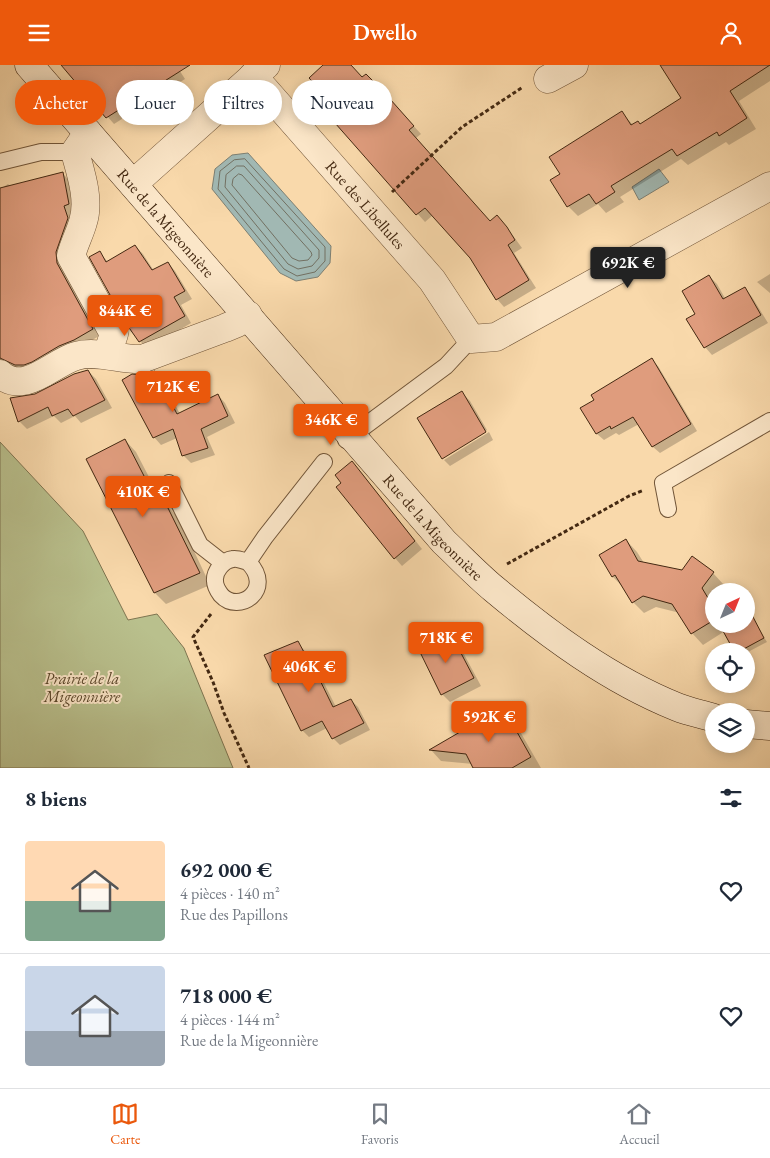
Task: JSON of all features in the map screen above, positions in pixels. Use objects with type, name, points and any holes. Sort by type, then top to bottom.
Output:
[{"type":"street","name":"Rue de la Migeonnière","points":[[30,65],[82,143],[133,183],[248,315],[347,438],[444,542],[540,627],[595,664],[644,692],[678,707],[705,715]]},
{"type":"street","points":[[548,79],[574,65]]},
{"type":"street","points":[[133,183],[259,71]]},
{"type":"street","name":"Rue des Libellules","points":[[259,71],[371,211],[432,280],[471,339]]},
{"type":"street","points":[[82,143],[81,177],[86,206],[83,222],[71,255],[114,334],[107,355]]},
{"type":"street","points":[[471,339],[496,337],[770,186]]},
{"type":"street","points":[[0,374],[7,381],[21,383],[31,380],[77,356],[107,355],[127,360],[142,359],[237,323],[248,315]]},
{"type":"street","points":[[755,725],[770,726]]},
{"type":"lane","points":[[0,162],[82,143]]},
{"type":"lane","points":[[347,438],[446,366],[471,339]]},
{"type":"lane","points":[[668,509],[663,483],[770,421]]},
{"type":"lane","points":[[248,562],[265,537],[324,462]]},
{"type":"lane","points":[[169,483],[200,545],[223,563]]},
{"type":"lane","points":[[233,559],[248,562],[254,568],[258,577],[257,588],[244,601],[232,602],[224,598],[216,589],[216,573],[223,563],[233,559]]},
{"type":"path","points":[[371,211],[462,127],[520,89],[548,79]]},
{"type":"path","points":[[484,579],[510,562],[629,496],[663,483]]},
{"type":"path","points":[[224,598],[192,637],[249,768]]},
{"type":"green space","name":"Prairie de la Migeonnière","points":[[0,442],[83,531],[128,620],[157,614],[184,648],[233,768],[0,768]]},
{"type":"water","points":[[248,153],[331,246],[330,263],[318,277],[296,281],[280,273],[212,189],[215,169],[232,155]]},
{"type":"water","points":[[659,169],[669,182],[639,200],[632,187]]},
{"type":"building","points":[[61,65],[190,65],[166,80],[116,80],[116,112],[106,118],[106,80],[74,80]]},
{"type":"building","points":[[323,65],[351,65],[362,77],[366,74],[372,80],[311,80],[309,78]]},
{"type":"building","points":[[660,65],[770,65],[730,91],[747,118],[719,136],[717,132],[677,156],[672,149],[611,186],[615,192],[596,204],[589,194],[567,207],[550,180],[560,174],[549,157],[622,111],[631,125],[638,121],[640,124],[681,98]]},
{"type":"building","points":[[392,101],[414,126],[409,130],[490,221],[497,215],[507,227],[515,240],[508,245],[529,280],[496,300],[470,258],[425,208],[416,215],[337,125],[392,125]]},
{"type":"building","points":[[63,172],[69,204],[64,206],[68,218],[56,252],[57,263],[93,329],[32,362],[24,365],[15,365],[0,358],[0,188]]},
{"type":"building","points":[[135,245],[152,270],[168,262],[185,291],[174,297],[185,316],[139,342],[125,322],[89,257],[100,251],[106,262]]},
{"type":"building","points":[[709,275],[723,299],[745,287],[761,315],[704,348],[686,319],[695,314],[682,291]]},
{"type":"building","points":[[652,358],[691,424],[652,447],[633,417],[611,429],[610,426],[596,434],[580,408],[594,400],[591,395]]},
{"type":"building","points":[[88,370],[105,400],[73,416],[68,409],[52,416],[48,407],[18,422],[10,398],[35,394],[74,374]]},
{"type":"building","points":[[155,371],[177,414],[218,394],[228,416],[201,429],[208,448],[182,456],[173,429],[153,438],[122,380],[132,374],[142,375]]},
{"type":"building","points":[[462,391],[486,432],[442,459],[417,418]]},
{"type":"building","points":[[125,439],[160,507],[166,504],[200,573],[154,593],[86,459]]},
{"type":"building","points":[[352,461],[415,541],[394,559],[336,487],[341,483],[335,475]]},
{"type":"building","points":[[626,539],[638,561],[682,570],[692,556],[714,572],[702,588],[705,593],[705,625],[691,634],[672,604],[643,596],[632,603],[615,575],[612,577],[599,555]]},
{"type":"building","points":[[755,621],[764,638],[755,643],[730,643],[724,633],[755,633]]},
{"type":"building","points":[[451,634],[474,678],[441,695],[419,650]]},
{"type":"building","points":[[298,641],[333,707],[351,699],[364,723],[332,739],[322,721],[301,731],[264,655]]},
{"type":"building","points":[[503,707],[531,757],[512,768],[473,768],[466,754],[429,750]]}]
